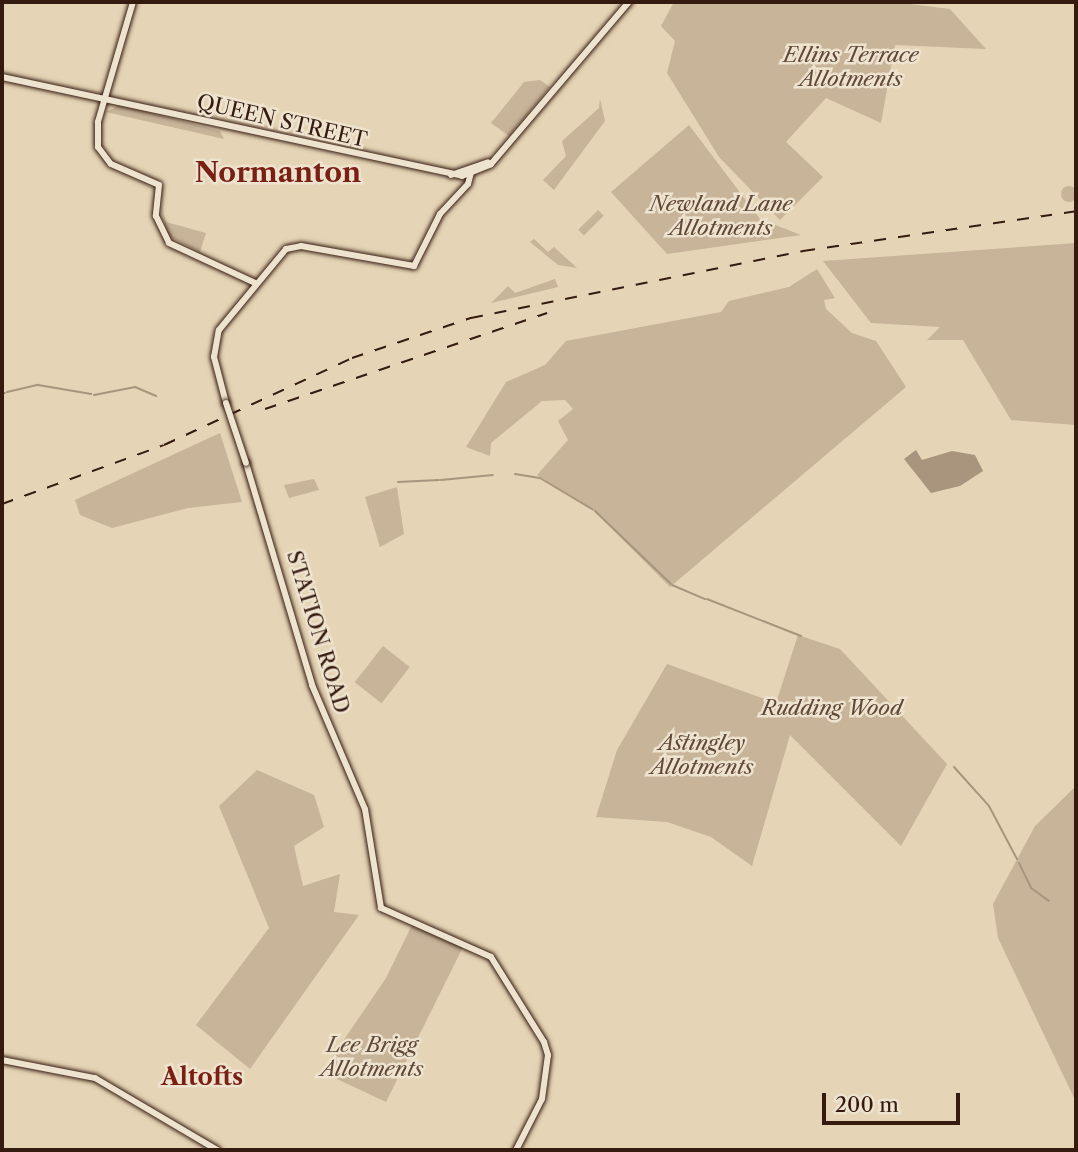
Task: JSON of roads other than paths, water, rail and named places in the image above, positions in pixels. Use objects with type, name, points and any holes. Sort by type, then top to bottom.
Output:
[{"type":"street","points":[[133,2],[96,129],[101,153],[120,170],[159,185],[156,216],[164,238],[255,284]]},
{"type":"street","points":[[493,160],[629,2]]},
{"type":"street","name":"QUEEN STREET","points":[[2,77],[107,96],[230,129],[453,176],[486,167],[493,160]]},
{"type":"street","name":"QUEEN STREET","points":[[469,172],[493,160]]},
{"type":"street","points":[[465,186],[486,167]]},
{"type":"street","points":[[465,186],[469,172]]},
{"type":"street","points":[[453,176],[465,186]]},
{"type":"street","name":"STATION ROAD","points":[[465,186],[440,214],[414,266],[289,247],[222,324],[215,346],[226,403],[312,685],[365,809],[381,908],[480,949],[498,963],[548,1055],[542,1099],[516,1150]]},
{"type":"street","points":[[2,1060],[95,1078],[217,1150]]},
{"type":"waterway","points":[[7,392],[38,385],[91,394]]},
{"type":"waterway","points":[[94,395],[135,387],[156,396]]},
{"type":"waterway","points":[[515,474],[540,478],[592,509]]},
{"type":"waterway","points":[[441,480],[493,475]]},
{"type":"waterway","points":[[398,482],[439,480]]},
{"type":"waterway","points":[[595,511],[671,584]]},
{"type":"waterway","points":[[672,585],[705,599]]},
{"type":"waterway","points":[[707,599],[801,636]]},
{"type":"waterway","points":[[954,767],[989,806],[1017,859]]},
{"type":"waterway","points":[[1019,863],[1031,888],[1049,901]]},
{"type":"railway","points":[[2,504],[164,445],[352,358],[471,318],[803,251],[1076,211]]},
{"type":"railway","points":[[265,409],[547,313]]},
{"type":"district","name":"Normanton","points":[[278,172]]},
{"type":"district","name":"Altofts","points":[[202,1077]]},
{"type":"park label","name":"Ellins Terrace Allotments","points":[[851,67]]},
{"type":"park label","name":"Newland Lane Allotments","points":[[721,216]]},
{"type":"park label","name":"Rudding Wood","points":[[832,708]]},
{"type":"park label","name":"Astingley Allotments","points":[[702,755]]},
{"type":"park label","name":"Lee Brigg Allotments","points":[[372,1057]]}]
